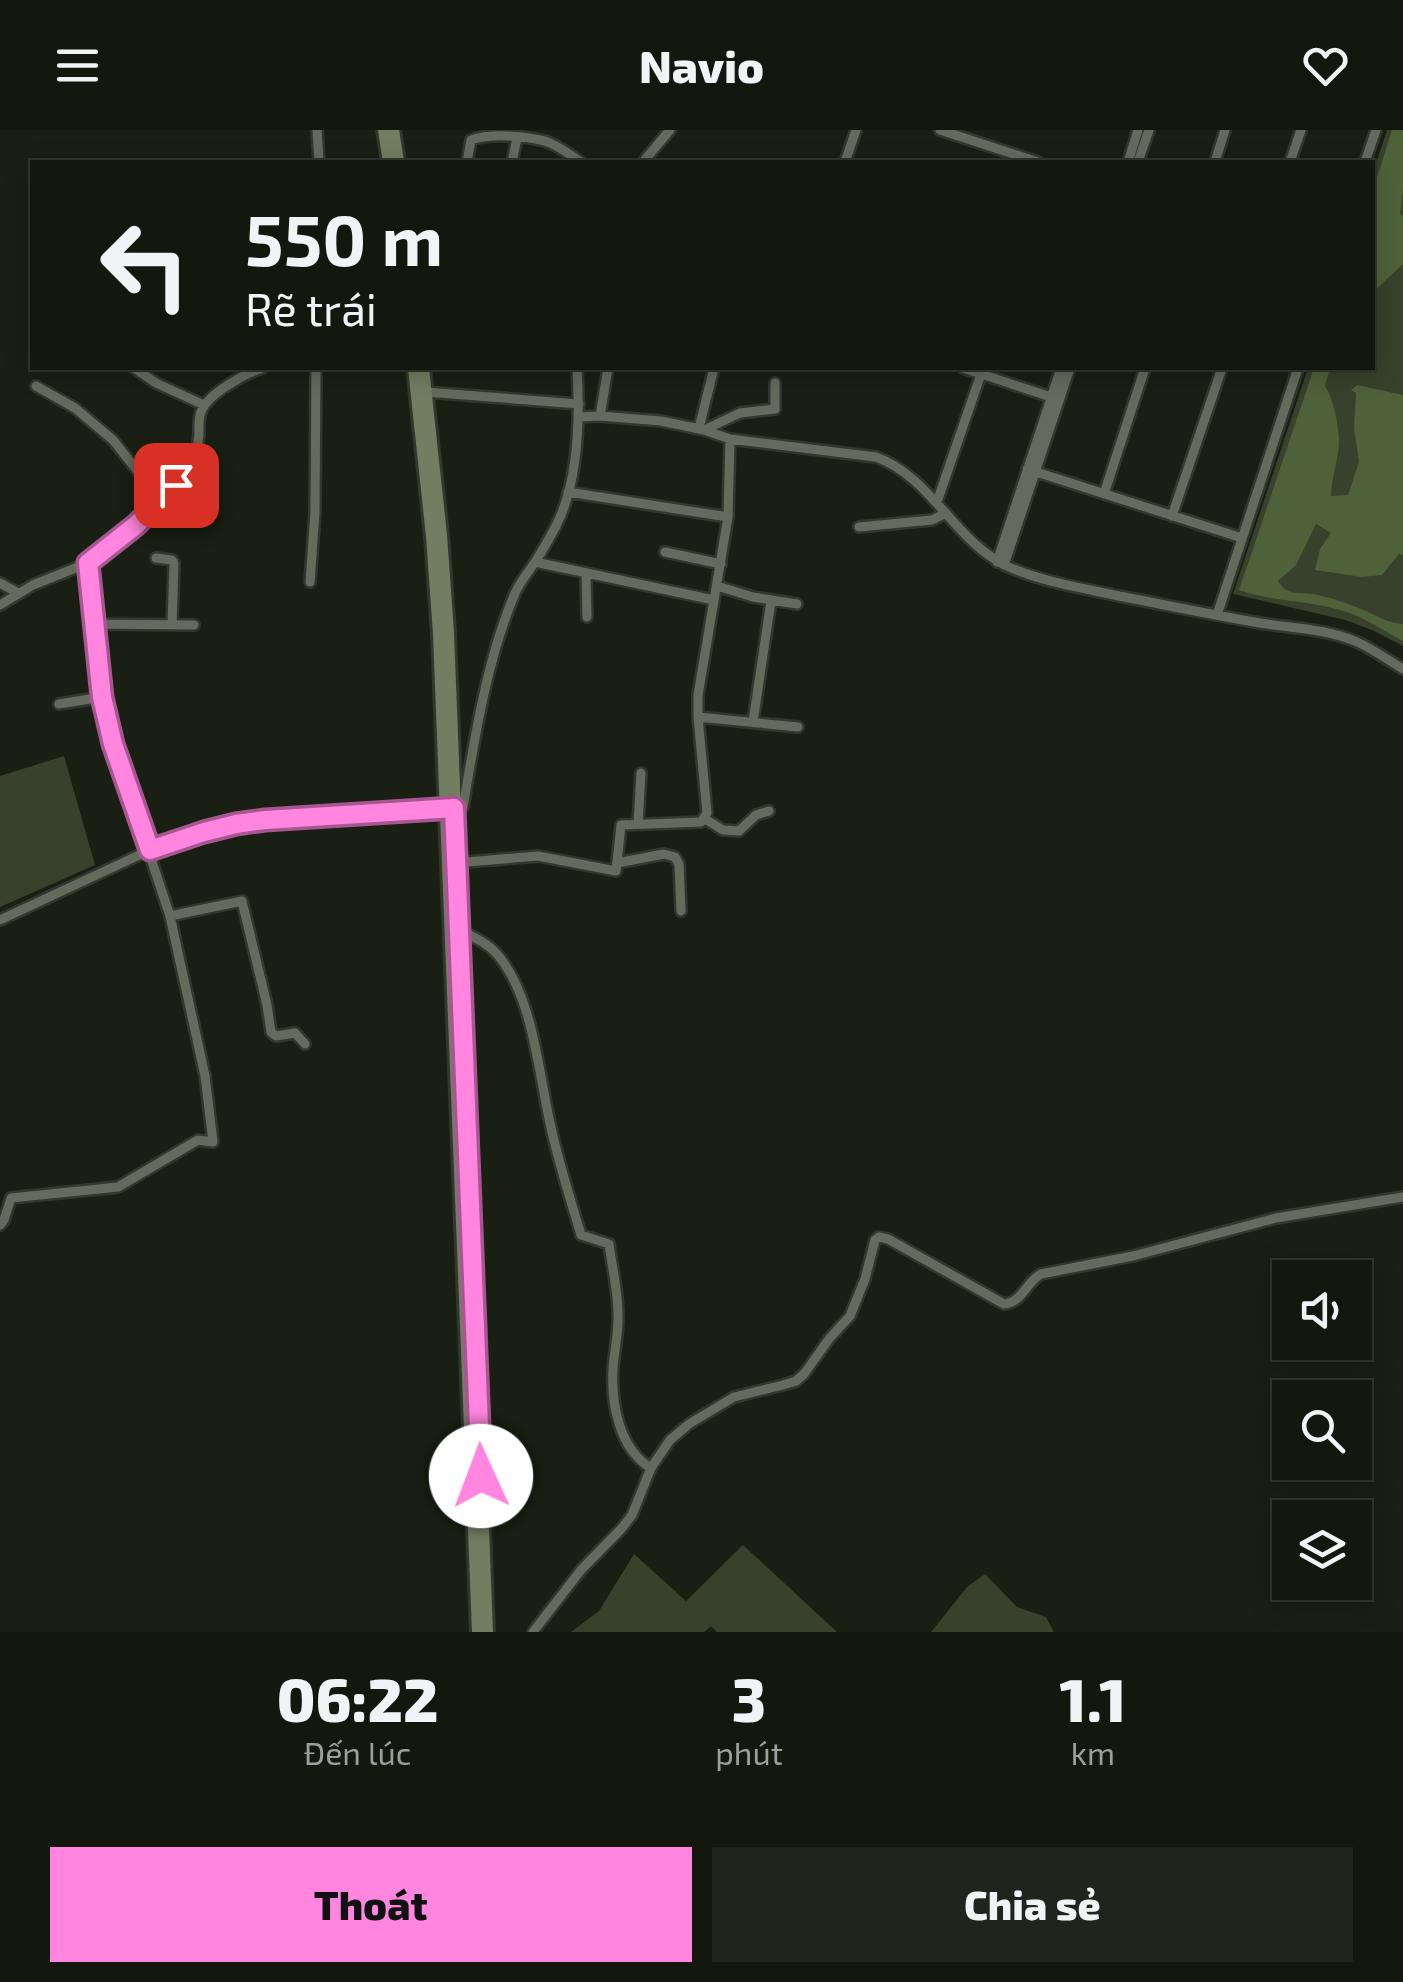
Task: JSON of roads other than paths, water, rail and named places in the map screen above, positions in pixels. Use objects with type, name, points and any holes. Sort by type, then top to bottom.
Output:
[{"type":"main road","points":[[384,130],[389,160]]},
{"type":"main road","points":[[393,130],[398,160]]},
{"type":"main road","points":[[414,370],[436,585],[450,808]]},
{"type":"main road","points":[[423,370],[445,584],[452,864],[487,1632]]},
{"type":"main road","points":[[455,930],[478,1632]]},
{"type":"street","points":[[317,130],[320,160]]},
{"type":"street","points":[[645,160],[670,130]]},
{"type":"street","points":[[846,160],[856,130]]},
{"type":"street","points":[[940,130],[1032,160]]},
{"type":"street","points":[[1129,160],[1138,130]]},
{"type":"street","points":[[1139,160],[1149,130]]},
{"type":"street","points":[[1216,160],[1226,130]]},
{"type":"street","points":[[1291,160],[1301,130]]},
{"type":"street","points":[[1366,160],[1376,130]]},
{"type":"street","points":[[467,160],[474,138],[547,142],[578,160]]},
{"type":"street","points":[[512,160],[516,138]]},
{"type":"street","points":[[137,370],[204,405]]},
{"type":"street","points":[[0,605],[66,570],[88,563],[161,501],[190,463],[199,439],[204,405],[246,370]]},
{"type":"street","points":[[310,582],[315,512],[316,370]]},
{"type":"street","points":[[0,920],[150,850],[236,824],[464,807],[488,681],[509,608],[558,521],[568,492],[579,417],[577,370]]},
{"type":"street","points":[[600,416],[608,370]]},
{"type":"street","points":[[702,429],[714,370]]},
{"type":"street","points":[[969,370],[1051,397]]},
{"type":"street","points":[[1031,471],[1059,370]]},
{"type":"street","points":[[1001,563],[1069,370]]},
{"type":"street","points":[[1104,494],[1144,370]]},
{"type":"street","points":[[1172,516],[1221,370]]},
{"type":"street","points":[[1217,615],[1297,370]]},
{"type":"street","points":[[937,502],[982,374]]},
{"type":"street","points":[[702,429],[740,413],[775,409],[775,383]]},
{"type":"street","points":[[36,386],[76,408],[113,440],[161,501]]},
{"type":"street","points":[[426,392],[579,404]]},
{"type":"street","points":[[579,417],[662,421],[730,439],[876,457],[891,462],[937,502],[970,539],[1001,563],[1030,576],[1332,635],[1355,641],[1402,669]]},
{"type":"street","points":[[452,864],[538,856],[616,870],[621,824],[705,819],[698,717],[700,682],[728,517],[730,439]]},
{"type":"street","points":[[1031,471],[1242,538]]},
{"type":"street","points":[[568,492],[728,517]]},
{"type":"street","points":[[859,528],[932,520],[946,513]]},
{"type":"street","points":[[665,552],[721,564]]},
{"type":"street","points":[[156,558],[174,563],[172,625]]},
{"type":"street","points":[[535,562],[714,600]]},
{"type":"street","points":[[0,1225],[10,1198],[118,1187],[198,1140],[212,1142],[205,1076],[170,916],[113,744],[102,697],[88,563]]},
{"type":"street","points":[[586,575],[587,616]]},
{"type":"street","points":[[0,583],[18,593]]},
{"type":"street","points":[[716,586],[798,604]]},
{"type":"street","points":[[753,722],[772,600]]},
{"type":"street","points":[[94,624],[194,625]]},
{"type":"street","points":[[59,704],[102,697]]},
{"type":"street","points":[[698,717],[798,727]]},
{"type":"street","points":[[638,824],[640,774]]},
{"type":"street","points":[[705,819],[723,830],[739,830],[756,815],[769,811]]},
{"type":"street","points":[[617,863],[664,854],[675,857],[679,864],[681,911]]},
{"type":"street","points":[[170,916],[242,902],[271,1032],[276,1036],[295,1032],[305,1044]]},
{"type":"street","points":[[455,930],[491,948],[522,999],[550,1127],[581,1235],[608,1244],[618,1313],[613,1372],[615,1407],[625,1438],[639,1460],[650,1468]]},
{"type":"street","points":[[533,1632],[581,1570],[632,1515],[650,1468],[670,1440],[734,1397],[796,1380],[804,1374],[850,1316],[879,1237],[1004,1304],[1012,1304],[1041,1274],[1133,1256],[1280,1218],[1403,1197]]}]
